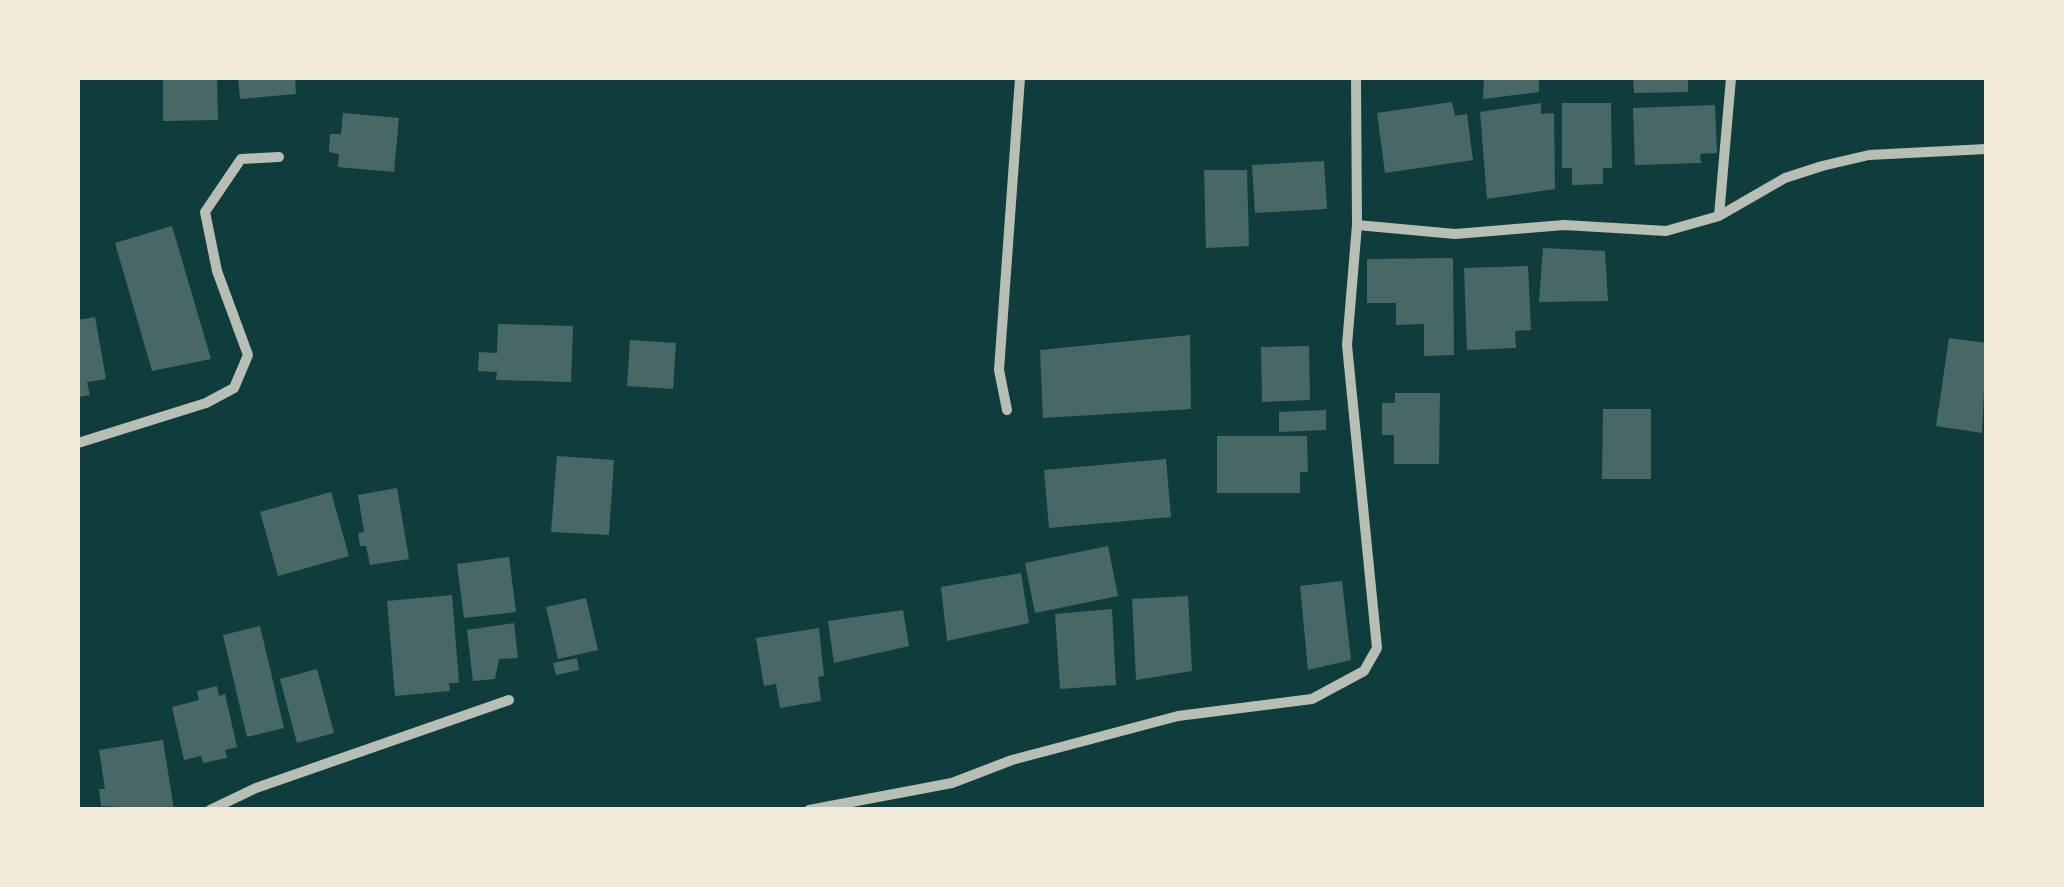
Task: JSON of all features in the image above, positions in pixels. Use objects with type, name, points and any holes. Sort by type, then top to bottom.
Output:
[{"type":"street","points":[[1007,410],[999,370],[1020,78]]},
{"type":"street","points":[[810,810],[952,783],[1012,760],[1178,716],[1312,699],[1364,671],[1377,648],[1347,345],[1356,225],[1356,78]]},
{"type":"street","points":[[1719,216],[1731,78]]},
{"type":"street","points":[[1356,225],[1455,234],[1564,225],[1666,232],[1719,216],[1785,178],[1822,166],[1870,154],[1986,148]]},
{"type":"street","points":[[78,443],[206,403],[234,388],[248,355],[218,271],[205,212],[241,158],[279,158]]},
{"type":"street","points":[[210,810],[256,788],[509,700]]},
{"type":"building","points":[[163,78],[217,78],[218,120],[163,121]]},
{"type":"building","points":[[238,78],[295,78],[296,94],[240,99]]},
{"type":"building","points":[[1484,78],[1539,78],[1539,92],[1483,99]]},
{"type":"building","points":[[1633,78],[1688,78],[1688,92],[1634,93]]},
{"type":"building","points":[[1452,102],[1455,116],[1467,114],[1473,160],[1385,173],[1377,113]]},
{"type":"building","points":[[1541,103],[1541,114],[1554,113],[1555,189],[1487,199],[1480,112]]},
{"type":"building","points":[[1562,103],[1611,103],[1612,168],[1603,168],[1603,184],[1572,185],[1572,168],[1562,168]]},
{"type":"building","points":[[1715,105],[1717,153],[1700,154],[1701,163],[1635,165],[1633,108]]},
{"type":"building","points":[[343,113],[399,118],[394,172],[338,167],[339,154],[329,152],[330,134],[341,134]]},
{"type":"building","points":[[1324,161],[1327,209],[1255,213],[1252,165]]},
{"type":"building","points":[[1204,170],[1247,170],[1249,246],[1206,248]]},
{"type":"building","points":[[172,226],[211,359],[152,371],[115,243]]},
{"type":"building","points":[[1543,248],[1605,251],[1608,301],[1539,302]]},
{"type":"building","points":[[1453,258],[1454,355],[1424,356],[1424,324],[1396,325],[1396,303],[1367,303],[1367,259]]},
{"type":"building","points":[[1528,266],[1531,330],[1515,331],[1516,348],[1467,350],[1464,268]]},
{"type":"building","points":[[95,317],[106,379],[87,382],[90,395],[78,397],[78,320]]},
{"type":"building","points":[[498,324],[573,326],[571,382],[496,380],[497,372],[478,371],[479,352],[497,353]]},
{"type":"building","points":[[1190,335],[1191,409],[1043,418],[1040,350]]},
{"type":"building","points":[[1949,338],[1986,343],[1982,433],[1936,426]]},
{"type":"building","points":[[630,340],[676,343],[673,389],[627,386]]},
{"type":"building","points":[[1309,346],[1310,400],[1262,402],[1261,347]]},
{"type":"building","points":[[1395,393],[1440,393],[1439,464],[1394,464],[1394,435],[1382,435],[1382,403],[1395,403]]},
{"type":"building","points":[[1603,409],[1651,409],[1651,479],[1602,479]]},
{"type":"building","points":[[1326,410],[1326,430],[1279,432],[1279,412]]},
{"type":"building","points":[[1217,436],[1307,436],[1308,472],[1300,472],[1300,493],[1217,493]]},
{"type":"building","points":[[557,456],[614,460],[609,535],[551,532]]},
{"type":"building","points":[[1166,459],[1171,517],[1049,528],[1044,470]]},
{"type":"building","points":[[397,488],[409,559],[370,565],[366,546],[360,546],[358,533],[364,532],[358,495]]},
{"type":"building","points":[[331,492],[349,556],[278,576],[260,512]]},
{"type":"building","points":[[1108,546],[1118,596],[1035,613],[1025,563]]},
{"type":"building","points":[[509,557],[516,612],[464,618],[457,564]]},
{"type":"building","points":[[1021,573],[1029,623],[947,641],[941,587]]},
{"type":"building","points":[[1342,581],[1351,660],[1308,670],[1300,586]]},
{"type":"building","points":[[452,595],[459,683],[449,683],[450,691],[395,696],[387,601]]},
{"type":"building","points":[[1188,596],[1192,671],[1136,680],[1132,599]]},
{"type":"building","points":[[586,598],[598,650],[558,659],[546,607]]},
{"type":"building","points":[[1112,609],[1116,685],[1060,689],[1055,614]]},
{"type":"building","points":[[903,610],[909,646],[834,663],[828,621]]},
{"type":"building","points":[[514,623],[518,658],[499,659],[495,679],[473,681],[467,630]]},
{"type":"building","points":[[260,626],[284,728],[247,737],[223,635]]},
{"type":"building","points":[[819,628],[824,676],[818,677],[821,701],[780,708],[776,684],[764,686],[756,638]]},
{"type":"building","points":[[577,658],[579,670],[556,675],[553,663]]},
{"type":"building","points":[[317,669],[334,733],[297,743],[280,679]]},
{"type":"building","points":[[217,686],[219,696],[225,694],[237,747],[225,750],[227,758],[203,763],[201,756],[184,760],[172,707],[199,700],[197,691]]},
{"type":"building","points":[[163,740],[174,810],[101,806],[99,789],[105,789],[99,750]]}]
